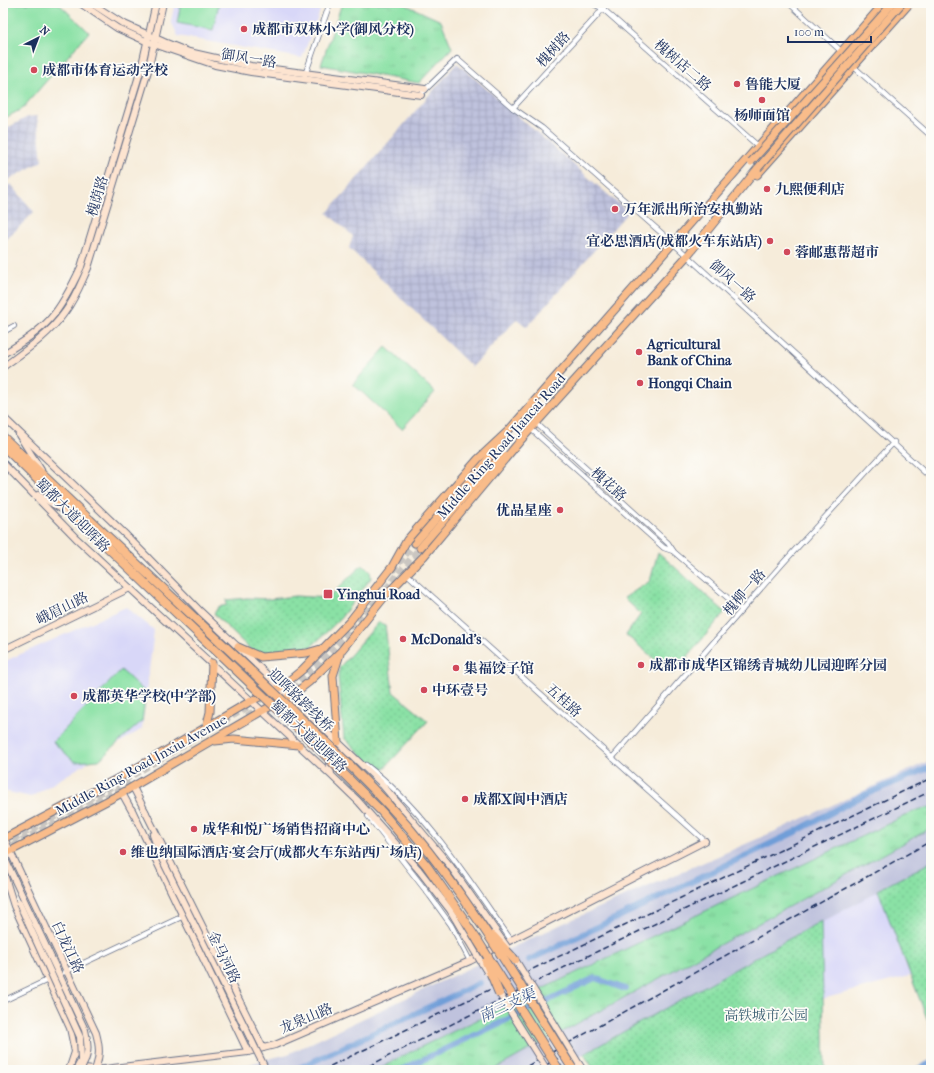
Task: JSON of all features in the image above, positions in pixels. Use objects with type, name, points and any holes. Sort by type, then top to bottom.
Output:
[{"type":"highway","name":"蜀都大道迎晖路","points":[[3,437],[44,475],[85,522]]},
{"type":"highway","name":"蜀都大道迎晖路","points":[[3,446],[85,522]]},
{"type":"highway","name":"迎晖路跨线桥","points":[[85,522],[271,690],[382,799],[438,864],[475,916]]},
{"type":"highway","name":"迎晖路跨线桥","points":[[85,522],[364,793],[404,837],[427,866],[466,922]]},
{"type":"highway","points":[[452,867],[475,916],[572,1069]]},
{"type":"highway","points":[[430,883],[466,922],[559,1070]]},
{"type":"highway","points":[[475,916],[515,960]]},
{"type":"highway","points":[[478,941],[499,993]]},
{"type":"main road","name":"御风一路","points":[[80,3],[117,28],[215,65],[251,72],[305,75],[423,92]]},
{"type":"main road","name":"御风一路","points":[[91,3],[152,41]]},
{"type":"main road","name":"槐荫路","points":[[3,367],[43,337],[56,324],[66,311],[88,268],[148,72],[156,3]]},
{"type":"main road","name":"槐荫路","points":[[3,354],[38,332],[54,316],[70,290],[81,267],[163,3]]},
{"type":"main road","points":[[712,198],[884,3]]},
{"type":"main road","points":[[712,198],[751,162],[892,3]]},
{"type":"main road","points":[[727,207],[758,168],[902,3]]},
{"type":"main road","points":[[727,207],[910,3]]},
{"type":"main road","name":"Middle Ring Road Jiancai Road","points":[[281,687],[302,670],[350,621],[392,568],[408,540],[478,459],[508,431],[674,244],[712,198]]},
{"type":"main road","name":"Middle Ring Road Jiancai Road","points":[[291,696],[309,682],[341,651],[386,595],[407,574],[533,426],[688,256],[727,207]]},
{"type":"main road","name":"蜀都大道迎晖路","points":[[3,418],[126,535],[200,611],[380,782],[441,852],[452,867],[515,960],[583,1070]]},
{"type":"main road","points":[[15,429],[44,475]]},
{"type":"main road","points":[[508,431],[484,464],[418,546],[489,468],[520,441]]},
{"type":"main road","name":"蜀都大道迎晖路","points":[[3,463],[32,491],[76,538],[299,744],[358,801],[430,883],[468,939],[499,993],[547,1070]]},
{"type":"main road","points":[[32,491],[85,522]]},
{"type":"main road","name":"峨眉山路","points":[[3,650],[130,588]]},
{"type":"main road","points":[[179,634],[193,637],[200,632],[204,624],[200,611]]},
{"type":"main road","points":[[238,647],[261,656],[307,653],[324,648]]},
{"type":"main road","points":[[338,742],[333,676],[341,651]]},
{"type":"main road","points":[[206,728],[210,712],[212,663]]},
{"type":"main road","name":"Middle Ring Road Jnxiu Avenue","points":[[3,838],[126,774],[251,701],[281,687]]},
{"type":"main road","name":"Middle Ring Road Jnxiu Avenue","points":[[3,855],[132,787],[262,711],[291,696]]},
{"type":"main road","points":[[212,741],[234,739],[299,744]]},
{"type":"main road","points":[[331,775],[328,768],[332,756],[338,752],[344,751],[351,754]]},
{"type":"main road","points":[[132,787],[263,1048]]},
{"type":"main road","points":[[122,792],[160,855]]},
{"type":"main road","points":[[132,810],[248,1052]]},
{"type":"main road","points":[[145,811],[160,855]]},
{"type":"main road","name":"白龙江路","points":[[3,838],[100,1046],[100,1057],[95,1070]]},
{"type":"main road","name":"龙泉山路","points":[[72,1069],[95,1070],[248,1052],[275,1045],[470,961],[705,841]]},
{"type":"main road","points":[[3,855],[85,1030],[89,1047],[88,1055],[80,1070]]},
{"type":"main road","name":"金马河路","points":[[160,855],[266,1070]]},
{"type":"main road","points":[[3,871],[14,906],[68,1022],[75,1052],[72,1069]]},
{"type":"main road","points":[[7,881],[19,903],[80,1037],[81,1060],[72,1069]]},
{"type":"street","points":[[305,75],[330,3]]},
{"type":"street","name":"槐树店二路","points":[[591,3],[602,8],[758,146]]},
{"type":"street","name":"槐树路","points":[[514,108],[607,3]]},
{"type":"street","points":[[789,3],[842,52],[854,67],[931,136]]},
{"type":"street","name":"御风一路","points":[[423,92],[457,59],[514,108],[542,128],[688,256],[894,442],[931,478]]},
{"type":"street","points":[[3,332],[14,326]]},
{"type":"street","name":"槐花路","points":[[533,426],[664,548],[674,552]]},
{"type":"street","name":"槐花路","points":[[533,426],[668,543],[674,552],[742,610]]},
{"type":"street","name":"槐柳一路","points":[[612,758],[742,610],[894,442]]},
{"type":"street","name":"五桂路","points":[[407,574],[705,841]]},
{"type":"street","points":[[351,754],[379,775],[423,821],[457,864],[511,940]]},
{"type":"street","points":[[358,801],[378,831],[417,877],[451,925],[470,961]]},
{"type":"street","points":[[3,1000],[195,911]]},
{"type":"shaded area","name":"成都市双林小学(御风分校)","points":[[175,3],[323,3],[302,58],[178,36],[171,21]]},
{"type":"shaded area","points":[[457,63],[628,212],[527,327],[517,319],[472,367],[349,248],[353,236],[327,213]]},
{"type":"shaded area","points":[[37,116],[42,161],[3,183],[3,130],[28,117]]},
{"type":"shaded area","points":[[11,184],[34,212],[3,243],[3,188]]},
{"type":"shaded area","name":"成都英华学校(中学部)","points":[[126,607],[154,630],[142,729],[31,797],[3,791],[3,662]]},
{"type":"shaded area","points":[[931,760],[931,862],[584,1054],[551,1070],[226,1070],[288,1054],[564,923],[780,829]]},
{"type":"shaded area","points":[[878,890],[910,976],[822,999],[821,921]]},
{"type":"green space","name":"成都市体育运动学校","points":[[58,3],[89,32],[22,109],[3,119],[3,4]]},
{"type":"green space","points":[[181,3],[219,3],[213,30],[177,23]]},
{"type":"green space","points":[[342,3],[402,3],[441,21],[452,48],[419,83],[321,65]]},
{"type":"green space","points":[[386,347],[435,392],[402,429],[353,384]]},
{"type":"green space","points":[[658,552],[725,612],[673,674],[626,635],[641,614],[624,598],[650,581]]},
{"type":"green space","points":[[362,565],[370,571],[371,578],[340,619],[311,647],[260,653],[251,650],[214,614],[218,607],[227,605],[226,600],[247,598],[270,599],[295,596],[328,598]]},
{"type":"green space","points":[[379,622],[385,625],[393,692],[428,721],[380,773],[344,738],[338,676],[340,667]]},
{"type":"green space","points":[[121,670],[146,693],[142,721],[99,760],[75,762],[53,742]]},
{"type":"green space","points":[[931,807],[931,828],[493,1070],[378,1070],[406,1054],[917,810]]},
{"type":"green space","points":[[931,862],[931,1029],[878,890]]},
{"type":"green space","name":"高铁城市公园","points":[[821,921],[825,1070],[594,1070],[584,1054]]},
{"type":"waterway","points":[[529,960],[795,832],[862,796],[931,767]]},
{"type":"waterway","name":"南三支渠","points":[[401,1070],[595,978],[625,989]]},
{"type":"waterway","points":[[295,1070],[480,983]]},
{"type":"waterway","name":"南三支渠","points":[[916,1070],[931,1063]]},
{"type":"tunnel","points":[[392,571],[415,543]]},
{"type":"tunnel","points":[[247,716],[289,688],[327,656],[369,610],[420,548]]},
{"type":"tunnel","points":[[3,844],[126,779],[266,696]]},
{"type":"tunnel","points":[[3,850],[132,783]]},
{"type":"railway","points":[[322,1070],[931,778]]},
{"type":"railway","points":[[361,1070],[567,966],[931,791]]},
{"type":"railway","points":[[520,1070],[931,841]]},
{"type":"railway","points":[[537,1070],[571,1051]]},
{"type":"place","name":"成都市双林小学(御风分校)","points":[[244,29]]},
{"type":"place","name":"成都市体育运动学校","points":[[34,70]]},
{"type":"place","name":"鲁能大厦","points":[[737,84]]},
{"type":"place","name":"杨师面馆","points":[[762,100]]},
{"type":"place","name":"九熙便利店","points":[[767,189]]},
{"type":"place","name":"万年派出所治安执勤站","points":[[615,209]]},
{"type":"place","name":"宜必思酒店(成都火车东站店)","points":[[770,241]]},
{"type":"place","name":"蓉邮惠帮超市","points":[[787,252]]},
{"type":"place","name":"Agricultural Bank of China","points":[[639,352]]},
{"type":"place","name":"Hongqi Chain","points":[[640,383]]},
{"type":"place","name":"优品星座","points":[[560,510]]},
{"type":"place","name":"Yinghui Road","points":[[328,594]]},
{"type":"place","name":"McDonald's","points":[[403,639]]},
{"type":"place","name":"成都市成华区锦绣青城幼儿园迎晖分园","points":[[641,665]]},
{"type":"place","name":"集福饺子馆","points":[[456,668]]},
{"type":"place","name":"中环壹号","points":[[424,690]]},
{"type":"place","name":"成都英华学校(中学部)","points":[[74,696]]},
{"type":"place","name":"成都X阆中酒店","points":[[465,799]]},
{"type":"place","name":"成华和悦广场销售招商中心","points":[[194,829]]},
{"type":"place","name":"维也纳国际酒店·宴会厅(成都火车东站西广场店)","points":[[123,852]]}]
